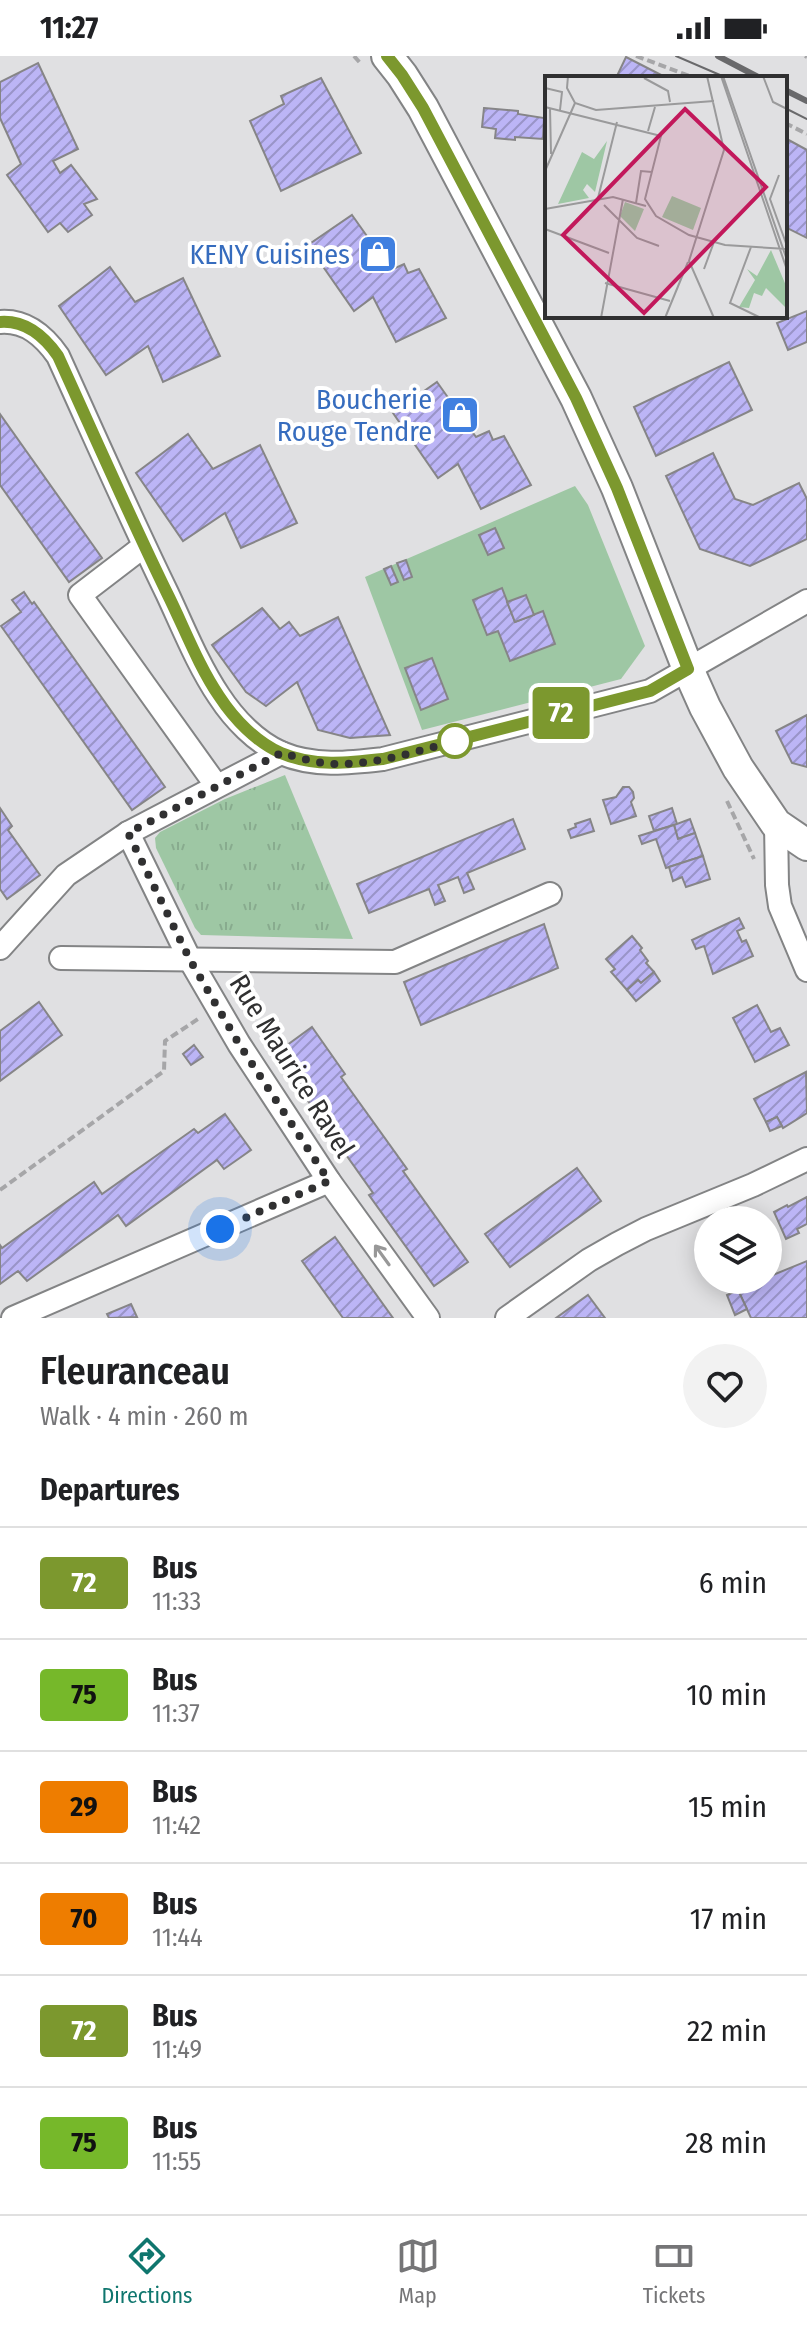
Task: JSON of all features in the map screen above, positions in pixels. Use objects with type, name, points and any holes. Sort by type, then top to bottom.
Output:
[{"type":"main road","points":[[378,64],[402,75],[423,108],[576,398],[617,488],[688,669],[738,768],[776,824],[807,845]]},
{"type":"street","points":[[0,322],[10,321],[30,328],[47,341],[58,356],[144,546],[218,696],[242,725],[281,753],[314,762],[343,764],[383,759],[650,691],[807,601]]},
{"type":"street","points":[[144,546],[80,595],[216,785]]},
{"type":"street","points":[[0,948],[66,875],[128,833],[281,753]]},
{"type":"street","points":[[776,824],[777,885],[784,918],[807,970]]},
{"type":"street","name":"Rue Maurice Ravel","points":[[128,833],[190,960],[217,1006],[329,1181],[428,1318]]},
{"type":"street","points":[[61,958],[395,962],[550,894]]},
{"type":"street","points":[[507,1318],[617,1244],[807,1159]]},
{"type":"street","points":[[13,1318],[329,1181]]},
{"type":"path","points":[[354,56],[378,64]]},
{"type":"path","points":[[636,56],[690,76]]},
{"type":"path","points":[[787,124],[807,134]]},
{"type":"path","points":[[724,796],[760,873],[777,885]]},
{"type":"path","points":[[0,1190],[164,1071],[165,1041],[217,1006]]},
{"type":"green space","points":[[575,486],[588,505],[645,646],[621,679],[422,730],[365,577]]},
{"type":"green space","points":[[285,775],[353,939],[201,935],[156,848],[155,838],[160,832],[225,799]]},
{"type":"building","points":[[626,57],[663,76],[617,76]]},
{"type":"building","points":[[38,63],[78,149],[53,161],[60,173],[71,165],[97,199],[84,204],[92,215],[68,232],[60,223],[48,232],[7,175],[21,164],[0,118],[0,82]]},
{"type":"building","points":[[321,78],[361,153],[281,191],[250,121],[284,104],[281,96]]},
{"type":"building","points":[[484,108],[518,111],[518,114],[544,118],[543,139],[495,138],[496,129],[482,127]]},
{"type":"building","points":[[787,139],[807,150],[807,238],[787,228]]},
{"type":"building","points":[[352,215],[391,270],[404,264],[408,273],[419,269],[446,318],[396,342],[373,297],[354,311],[308,245]]},
{"type":"building","points":[[110,267],[135,302],[183,278],[220,356],[163,382],[148,346],[106,375],[59,306]]},
{"type":"building","points":[[807,311],[807,342],[788,350],[777,323]]},
{"type":"building","points":[[729,362],[752,410],[656,456],[634,407]]},
{"type":"building","points":[[437,382],[476,437],[489,431],[493,440],[504,436],[531,485],[481,509],[458,464],[438,478],[393,413]]},
{"type":"building","points":[[0,414],[102,558],[69,582],[0,485]]},
{"type":"building","points":[[188,434],[213,469],[260,445],[297,523],[241,548],[225,513],[183,541],[136,473]]},
{"type":"building","points":[[713,453],[735,499],[753,505],[799,483],[807,499],[807,539],[750,566],[700,549],[666,476]]},
{"type":"building","points":[[495,528],[504,548],[488,555],[479,535]]},
{"type":"building","points":[[406,560],[412,577],[404,580],[397,563]]},
{"type":"building","points":[[391,566],[398,582],[391,585],[384,569]]},
{"type":"building","points":[[502,588],[515,622],[543,611],[555,644],[510,661],[498,631],[487,635],[473,600]]},
{"type":"building","points":[[24,592],[165,787],[132,810],[1,626],[21,612],[12,600]]},
{"type":"building","points":[[526,595],[534,615],[515,622],[507,602]]},
{"type":"building","points":[[262,608],[280,629],[289,622],[300,636],[338,617],[390,735],[350,738],[318,730],[297,682],[266,706],[246,692],[212,645]]},
{"type":"building","points":[[432,658],[448,699],[421,710],[405,668]]},
{"type":"building","points":[[807,715],[807,767],[792,763],[776,731]]},
{"type":"building","points":[[623,787],[629,787],[633,792],[631,802],[636,816],[611,824],[603,800],[616,797]]},
{"type":"building","points":[[0,808],[12,826],[8,830],[40,875],[7,899],[0,889]]},
{"type":"building","points":[[672,808],[677,824],[654,831],[649,816]]},
{"type":"building","points":[[513,819],[525,849],[467,873],[474,889],[464,893],[458,877],[438,885],[445,901],[435,905],[429,889],[369,913],[357,884]]},
{"type":"building","points":[[590,819],[594,831],[571,838],[568,830]]},
{"type":"building","points":[[690,819],[695,833],[678,839],[674,825]]},
{"type":"building","points":[[674,825],[678,839],[695,833],[703,856],[666,868],[656,839],[642,844],[639,836]]},
{"type":"building","points":[[703,856],[710,879],[686,887],[682,877],[673,881],[669,867]]},
{"type":"building","points":[[739,918],[744,928],[737,931],[742,942],[746,940],[753,956],[713,974],[704,946],[696,949],[692,940]]},
{"type":"building","points":[[544,924],[558,968],[421,1025],[404,982]]},
{"type":"building","points":[[632,936],[654,972],[627,990],[611,972],[615,969],[606,959]]},
{"type":"building","points":[[654,972],[660,981],[636,1001],[627,990]]},
{"type":"building","points":[[39,1002],[62,1035],[0,1081],[0,1031]]},
{"type":"building","points":[[757,1005],[771,1032],[780,1028],[789,1045],[755,1062],[733,1018]]},
{"type":"building","points":[[312,1027],[345,1074],[341,1077],[407,1169],[403,1171],[468,1262],[434,1286],[369,1195],[373,1193],[308,1101],[312,1098],[279,1051]]},
{"type":"building","points":[[194,1045],[203,1057],[191,1065],[183,1054]]},
{"type":"building","points":[[806,1072],[807,1113],[783,1128],[777,1117],[766,1122],[754,1099]]},
{"type":"building","points":[[225,1114],[251,1150],[224,1169],[217,1160],[126,1226],[118,1215],[27,1281],[18,1271],[0,1284],[0,1245],[2,1248],[94,1182],[102,1194],[194,1129],[198,1133]]},
{"type":"building","points":[[777,1117],[782,1126],[770,1131],[766,1122]]},
{"type":"building","points":[[577,1168],[601,1201],[510,1267],[485,1234]]},
{"type":"building","points":[[807,1197],[807,1224],[797,1229],[799,1233],[786,1239],[782,1230],[782,1208]]},
{"type":"building","points":[[335,1237],[393,1318],[343,1318],[302,1261]]},
{"type":"building","points":[[807,1261],[807,1318],[751,1318],[740,1294],[782,1294],[782,1271]]},
{"type":"building","points":[[740,1294],[747,1309],[735,1315],[727,1295]]},
{"type":"building","points":[[588,1295],[605,1318],[556,1318]]},
{"type":"building","points":[[131,1304],[137,1317],[109,1318],[107,1314]]},
{"type":"tram line","points":[[676,56],[722,76]]},
{"type":"tram line","points":[[787,109],[807,119]]},
{"type":"railway","points":[[718,56],[756,76]]},
{"type":"railway","points":[[787,91],[807,101]]},
{"type":"bus line","name":"72","points":[[0,322],[10,321],[30,328],[47,341],[58,356],[144,546],[218,696],[242,725],[281,753],[314,762],[343,764],[383,759],[650,691],[688,669],[617,488],[576,398],[423,108],[387,56]]},
{"type":"place","name":"KENY Cuisines","points":[[378,254]]},
{"type":"place","name":"Boucherie Rouge Tendre","points":[[460,415]]},
{"type":"route","points":[[220,1229],[329,1181],[239,1044],[190,960],[128,833],[281,753],[314,762],[343,764],[383,759],[467,738],[455,741]]}]
